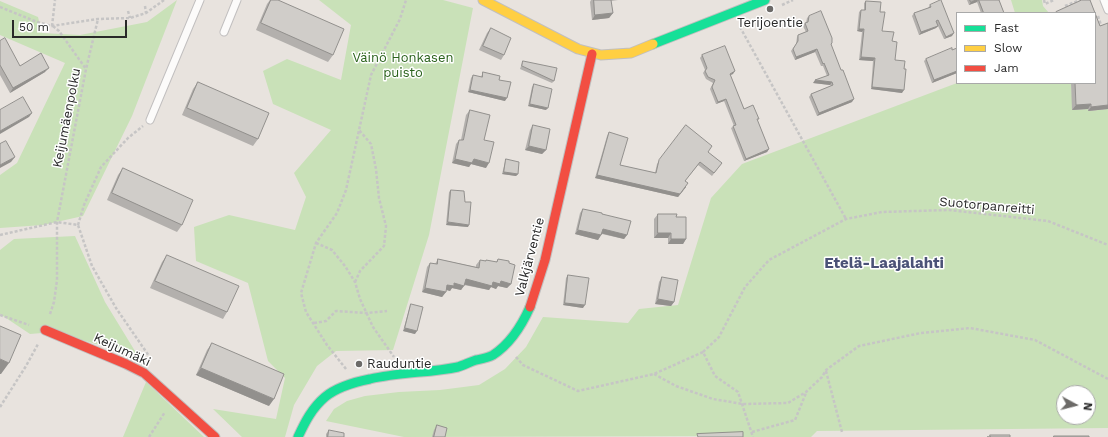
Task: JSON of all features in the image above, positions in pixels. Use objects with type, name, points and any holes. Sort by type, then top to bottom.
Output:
[{"type":"street","points":[[484,0],[578,49],[592,54],[601,55],[615,55],[631,52],[765,0]]},
{"type":"street","name":"Valkjärventie","points":[[298,437],[305,421],[314,407],[326,396],[337,389],[349,384],[391,375],[457,367],[476,361],[491,356],[505,345],[518,330],[527,315],[541,276],[592,54]]},
{"type":"street","name":"Keijumäki","points":[[45,330],[144,373],[215,437]]},
{"type":"lane","points":[[150,120],[200,0]]},
{"type":"lane","points":[[224,32],[237,0]]},
{"type":"lane","points":[[1104,0],[1108,10]]},
{"type":"path","points":[[52,26],[55,0]]},
{"type":"path","points":[[52,26],[98,19],[130,18],[146,13],[164,0]]},
{"type":"path","points":[[349,384],[346,367],[336,358],[306,312],[301,293],[316,243],[337,213],[346,190],[371,76],[400,19],[406,0]]},
{"type":"path","points":[[1044,0],[1045,4],[1054,0]]},
{"type":"path","points":[[1066,6],[1080,0]]},
{"type":"path","points":[[145,6],[146,13]]},
{"type":"path","points":[[0,7],[52,26],[59,31],[86,69]]},
{"type":"path","points":[[128,11],[130,18]]},
{"type":"path","points":[[732,13],[846,219]]},
{"type":"path","name":"Keijumäenpolku","points":[[57,222],[86,69],[98,19]]},
{"type":"path","points":[[150,120],[128,138],[101,167],[84,205],[78,225],[92,266],[116,308],[150,356]]},
{"type":"path","points":[[355,282],[360,271],[384,246],[386,226],[379,198],[376,169],[371,144],[359,130]]},
{"type":"path","name":"Suotorpanreitti","points":[[703,352],[719,336],[745,288],[769,260],[846,219],[882,212],[948,210],[1048,221],[1108,245]]},
{"type":"path","points":[[0,235],[57,222],[78,225]]},
{"type":"path","points":[[316,243],[332,250],[345,266],[355,282],[360,299],[373,327],[397,360],[390,360]]},
{"type":"path","points":[[314,323],[326,321],[336,311],[387,311]]},
{"type":"path","points":[[0,315],[45,330]]},
{"type":"path","points":[[654,374],[676,386],[713,399],[742,404],[788,403],[806,392],[822,377],[826,370],[859,346],[921,332],[970,328],[1035,340],[1108,379]]},
{"type":"path","points":[[514,356],[523,365],[578,391],[654,374],[703,352],[715,376],[738,392],[753,437]]},
{"type":"path","points":[[339,371],[346,367],[352,366]]},
{"type":"path","points":[[826,370],[842,432]]},
{"type":"path","points":[[752,432],[795,420],[806,392]]},
{"type":"path","points":[[149,437],[174,399]]},
{"type":"green space","points":[[177,0],[132,116],[83,216],[43,225],[0,228],[0,175],[17,163],[65,63],[0,35],[0,1],[38,17],[42,33],[80,35],[147,22]]},
{"type":"green space","name":"Väinö Honkasen puisto","points":[[319,0],[443,0],[473,8],[429,235],[393,350],[336,351],[317,366],[294,405],[285,437],[242,437],[213,409],[276,419],[285,378],[268,361],[248,283],[196,261],[194,227],[229,215],[295,230],[306,197],[294,173],[331,130],[273,104],[263,71],[287,59],[341,80],[351,25]]},
{"type":"green space","points":[[1011,0],[1042,0],[1043,6],[1048,12],[1015,12]]},
{"type":"green space","points":[[956,83],[1071,84],[1073,110],[1088,109],[1088,111],[1108,109],[1108,428],[817,431],[811,437],[404,437],[326,421],[334,409],[347,401],[365,396],[399,392],[440,390],[479,385],[505,369],[526,347],[543,317],[628,323],[639,309],[678,305],[711,198],[742,164]]},
{"type":"green space","points":[[75,236],[105,302],[138,356],[54,332],[30,334],[0,314],[0,250],[14,239]]},
{"type":"green space","points":[[146,382],[204,437],[123,437]]},
{"type":"building","points":[[271,0],[278,0],[344,29],[333,55],[261,23]]},
{"type":"building","points":[[594,0],[611,0],[613,13],[595,15]]},
{"type":"building","points":[[941,0],[954,33],[946,37],[938,20],[936,21],[938,26],[921,32],[914,13],[931,7],[930,5]]},
{"type":"building","points":[[979,0],[999,0],[1004,12],[984,12]]},
{"type":"building","points":[[1082,0],[1090,0],[1095,12],[1056,12]]},
{"type":"building","points":[[866,1],[881,2],[880,12],[885,12],[882,31],[894,32],[892,41],[897,42],[895,60],[905,61],[904,69],[906,69],[904,90],[872,87],[875,58],[861,57],[864,29],[859,29],[861,10],[865,10]]},
{"type":"building","points":[[821,11],[832,38],[831,44],[854,99],[819,113],[811,94],[833,85],[832,82],[815,80],[829,75],[817,49],[796,57],[793,49],[798,41],[798,35],[808,31],[805,23],[808,22],[809,16]]},
{"type":"building","points":[[1096,16],[1100,26],[1108,23],[1108,105],[1091,107],[1091,104],[1076,105],[1075,84],[1096,84]]},
{"type":"building","points":[[491,28],[511,38],[504,55],[483,46]]},
{"type":"building","points":[[5,38],[20,66],[41,53],[49,68],[13,88],[0,65],[0,41]]},
{"type":"building","points":[[725,46],[735,71],[730,74],[744,109],[753,105],[769,149],[746,159],[733,126],[736,125],[726,99],[718,102],[712,87],[715,80],[708,77],[705,71],[707,68],[702,55]]},
{"type":"building","points":[[952,48],[952,50],[956,48],[956,71],[934,80],[926,59]]},
{"type":"building","points":[[523,61],[557,68],[554,81],[522,66]]},
{"type":"building","points":[[483,72],[500,76],[499,80],[511,82],[507,98],[470,90],[473,75],[482,77]]},
{"type":"building","points":[[198,82],[269,113],[258,139],[187,108]]},
{"type":"building","points":[[534,84],[552,89],[548,108],[530,104]]},
{"type":"building","points":[[23,97],[32,113],[0,131],[0,110]]},
{"type":"building","points":[[470,110],[490,115],[484,140],[494,142],[489,163],[474,159],[472,163],[455,159],[459,140],[463,140]]},
{"type":"building","points":[[533,125],[550,129],[546,150],[529,146]]},
{"type":"building","points":[[686,125],[712,146],[708,152],[722,163],[714,173],[700,162],[685,181],[688,183],[680,194],[597,175],[609,132],[628,138],[620,165],[656,173],[659,160]]},
{"type":"building","points":[[6,141],[15,157],[0,165],[0,144]]},
{"type":"building","points":[[506,159],[519,162],[518,174],[504,172]]},
{"type":"building","points":[[123,168],[193,200],[182,225],[112,193]]},
{"type":"building","points":[[451,190],[464,191],[465,202],[471,202],[469,225],[448,222]]},
{"type":"building","points":[[583,209],[631,221],[627,235],[603,229],[601,235],[578,230]]},
{"type":"building","points":[[658,214],[677,214],[676,217],[686,217],[686,239],[671,239],[671,233],[658,233]]},
{"type":"building","points":[[167,255],[239,286],[227,312],[155,281]]},
{"type":"building","points":[[438,259],[479,268],[480,260],[497,262],[498,259],[509,261],[509,263],[515,265],[511,284],[501,281],[500,284],[493,282],[492,286],[466,279],[464,286],[454,283],[454,286],[447,285],[446,292],[425,288],[430,263],[437,264]]},
{"type":"building","points":[[568,275],[589,278],[585,305],[565,303]]},
{"type":"building","points":[[662,277],[678,280],[674,302],[658,299]]},
{"type":"building","points":[[411,304],[423,307],[417,331],[405,328]]},
{"type":"building","points":[[0,326],[21,335],[9,363],[0,359]]},
{"type":"building","points":[[212,343],[284,374],[274,399],[201,368]]},
{"type":"building","points":[[437,425],[447,428],[445,437],[434,437]]},
{"type":"building","points":[[329,430],[344,433],[344,437],[328,437]]},
{"type":"building","points":[[743,432],[743,437],[698,437],[697,434]]},
{"type":"building","points":[[990,435],[1010,435],[1010,437],[990,437]]},
{"type":"building","points":[[1089,436],[1089,437],[1054,437]]},
{"type":"traffic: fast","points":[[653,44],[765,0]]},
{"type":"traffic: fast","points":[[298,437],[316,406],[330,393],[346,385],[381,377],[458,367],[493,355],[499,351],[515,334],[530,307]]},
{"type":"traffic: slow","points":[[483,0],[578,49],[601,55],[631,53],[653,44]]},
{"type":"traffic: jam","points":[[530,307],[545,260],[592,54]]},
{"type":"traffic: jam","points":[[45,330],[144,373],[215,437]]},
{"type":"place","name":"Terijoentie","points":[[770,9]]},
{"type":"place","name":"Rauduntie","points":[[359,364]]},
{"type":"district","name":"Etelä-Laajalahti","points":[[884,264]]}]
